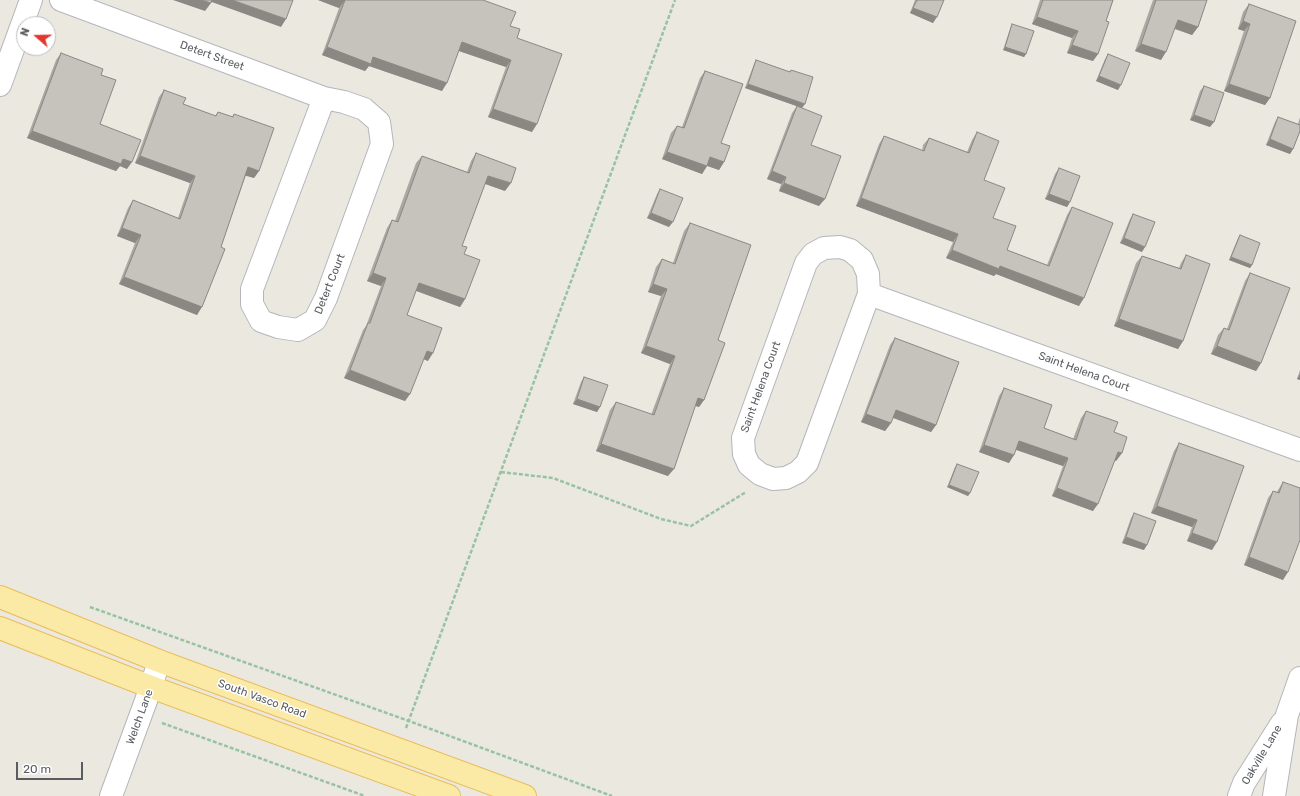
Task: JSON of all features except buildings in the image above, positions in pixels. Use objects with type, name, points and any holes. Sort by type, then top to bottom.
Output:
[{"type":"main road","name":"South Vasco Road","points":[[0,597],[159,661],[525,796]]},
{"type":"main road","points":[[0,628],[151,687],[448,796]]},
{"type":"street","points":[[0,85],[31,0]]},
{"type":"street","name":"Detert Street","points":[[61,0],[324,98],[344,102],[364,109]]},
{"type":"street","name":"Detert Court","points":[[324,98],[252,289],[252,304],[261,321],[278,327],[298,330],[315,320],[326,298],[382,144],[379,122],[364,109]]},
{"type":"street","name":"Saint Helena Court","points":[[840,247],[850,250],[862,260],[868,274],[868,294],[807,463],[798,472],[786,478],[772,479],[760,474],[749,465],[744,454],[743,438],[806,263],[813,254],[824,248],[840,247]]},
{"type":"street","name":"Saint Helena Court","points":[[868,294],[1300,450]]},
{"type":"street","name":"Welch Lane","points":[[111,796],[159,661]]},
{"type":"street","name":"Oakville Lane","points":[[1274,796],[1287,715],[1300,678]]},
{"type":"street","name":"Oakville Lane","points":[[1239,796],[1244,783],[1287,715]]},
{"type":"path","points":[[397,749],[409,721],[675,0]]},
{"type":"path","points":[[501,472],[553,478],[661,519],[691,526],[746,492],[760,474]]},
{"type":"path","points":[[89,606],[612,796]]},
{"type":"path","points":[[141,715],[365,796]]}]
